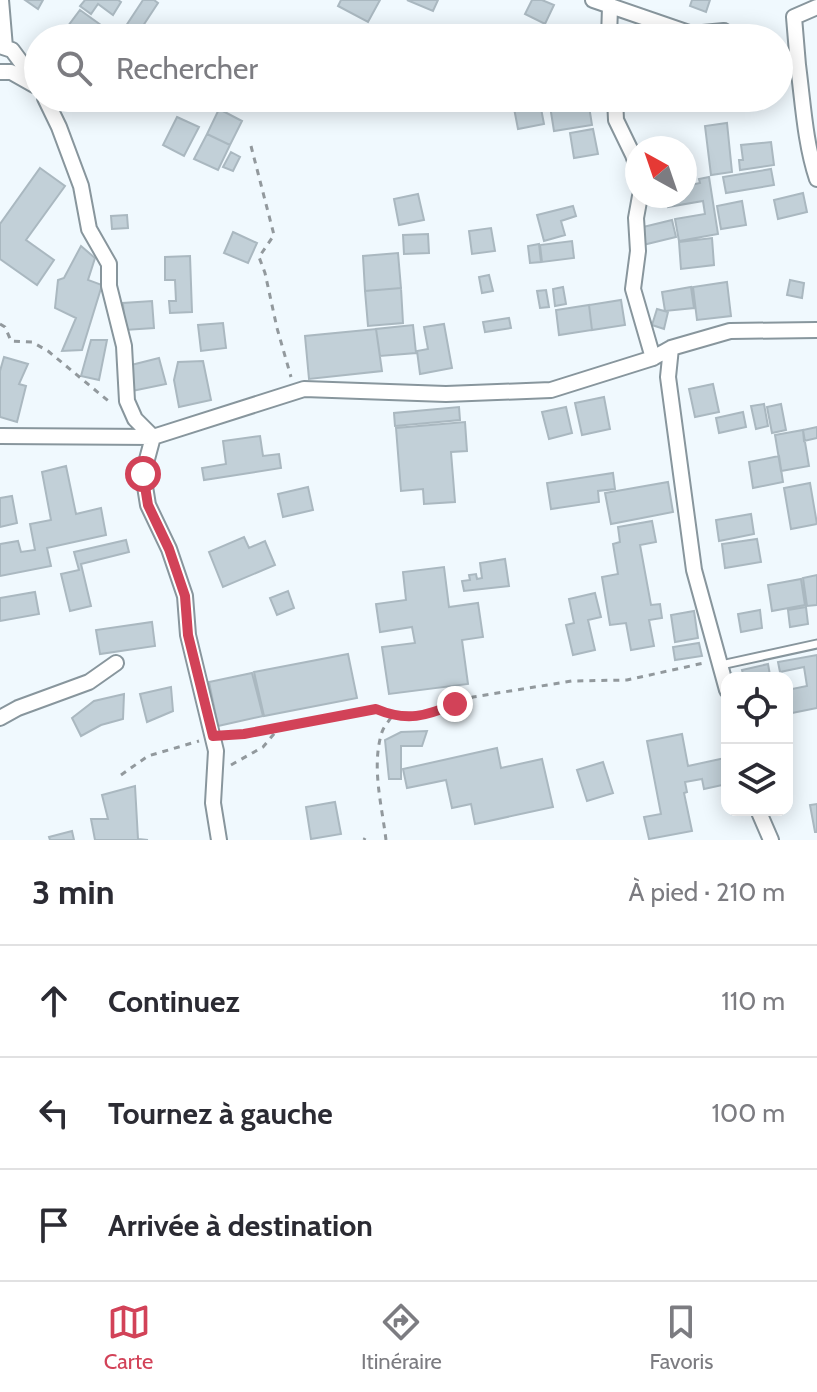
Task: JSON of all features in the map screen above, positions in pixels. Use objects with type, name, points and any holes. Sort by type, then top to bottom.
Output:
[{"type":"street","points":[[1,0],[2,46],[12,50],[24,67]]},
{"type":"street","points":[[593,0],[662,24]]},
{"type":"street","points":[[609,24],[610,7]]},
{"type":"street","points":[[817,7],[794,17],[805,125],[817,179]]},
{"type":"street","points":[[793,63],[798,65]]},
{"type":"street","points":[[0,72],[11,72],[24,79]]},
{"type":"street","points":[[52,112],[81,186],[89,229],[109,264],[109,286],[124,346],[127,401],[135,419],[153,437]]},
{"type":"street","points":[[616,112],[625,139]]},
{"type":"street","points":[[638,208],[638,251],[633,289],[653,358]]},
{"type":"street","points":[[0,436],[153,437],[304,389],[446,394],[551,390],[730,331],[817,330]]},
{"type":"street","points":[[671,348],[668,377],[694,570],[722,672]]},
{"type":"street","points":[[153,437],[143,474],[148,505],[169,549],[185,596],[188,635],[216,751],[213,803],[219,840]]},
{"type":"street","points":[[0,718],[18,708],[89,682],[116,663]]},
{"type":"street","points":[[761,816],[771,840]]},
{"type":"lane","points":[[720,662],[817,644]]},
{"type":"path","points":[[251,146],[274,235],[259,257],[296,392]]},
{"type":"path","points":[[0,324],[5,327],[11,341],[32,342],[48,351],[135,419]]},
{"type":"path","points":[[121,775],[148,756],[213,736],[244,734],[376,709],[392,716],[415,717],[473,697],[572,681],[627,680],[720,662]]},
{"type":"path","points":[[386,840],[378,765],[383,731],[392,716]]},
{"type":"path","points":[[215,777],[263,747],[278,728]]},
{"type":"building","points":[[25,0],[43,0],[38,9]]},
{"type":"building","points":[[85,0],[121,2],[113,15],[98,4],[91,14],[80,6]]},
{"type":"building","points":[[143,0],[158,3],[144,24],[127,24]]},
{"type":"building","points":[[341,0],[380,0],[368,22],[338,6]]},
{"type":"building","points":[[407,0],[438,0],[433,11]]},
{"type":"building","points":[[532,0],[554,5],[545,24],[525,14]]},
{"type":"building","points":[[692,0],[710,0],[706,12],[690,6]]},
{"type":"building","points":[[80,10],[99,24],[70,24]]},
{"type":"building","points":[[218,112],[225,112],[242,121],[230,145],[207,134]]},
{"type":"building","points":[[515,112],[542,112],[544,124],[518,129]]},
{"type":"building","points":[[551,112],[590,112],[592,125],[554,131]]},
{"type":"building","points":[[177,117],[199,127],[184,156],[163,145]]},
{"type":"building","points":[[727,123],[732,172],[711,175],[705,126]]},
{"type":"building","points":[[593,129],[598,154],[574,158],[570,133]]},
{"type":"building","points":[[207,134],[230,145],[218,170],[194,159]]},
{"type":"building","points":[[771,142],[774,165],[740,170],[739,160],[743,160],[741,145]]},
{"type":"building","points":[[231,152],[240,157],[233,171],[223,167]]},
{"type":"building","points":[[40,168],[65,186],[26,240],[54,260],[37,285],[0,259],[0,224]]},
{"type":"building","points":[[771,169],[774,185],[726,193],[723,177]]},
{"type":"building","points":[[709,177],[718,234],[679,241],[675,219],[705,214],[703,201],[697,202],[699,179]]},
{"type":"building","points":[[803,193],[807,212],[778,219],[774,200]]},
{"type":"building","points":[[418,194],[424,220],[399,225],[394,199]]},
{"type":"building","points":[[742,201],[746,225],[721,229],[717,206]]},
{"type":"building","points":[[573,206],[576,216],[561,221],[565,235],[544,241],[537,215]]},
{"type":"building","points":[[127,215],[128,228],[112,229],[111,216]]},
{"type":"building","points":[[672,220],[676,237],[643,245],[639,228]]},
{"type":"building","points":[[491,228],[495,251],[472,254],[469,231]]},
{"type":"building","points":[[233,232],[257,243],[248,263],[224,253]]},
{"type":"building","points":[[428,234],[429,253],[404,254],[403,235]]},
{"type":"building","points":[[712,238],[714,265],[681,269],[679,242]]},
{"type":"building","points":[[572,241],[574,258],[542,262],[540,245]]},
{"type":"building","points":[[539,244],[541,262],[530,263],[528,246]]},
{"type":"building","points":[[81,246],[95,258],[88,280],[102,285],[82,350],[62,351],[76,318],[55,308],[58,280],[64,278]]},
{"type":"building","points":[[398,253],[401,288],[365,291],[363,256]]},
{"type":"building","points":[[190,256],[192,312],[170,313],[169,301],[176,301],[175,280],[165,280],[165,257]]},
{"type":"building","points":[[489,275],[493,291],[482,293],[479,277]]},
{"type":"building","points":[[790,280],[804,283],[802,298],[787,295]]},
{"type":"building","points":[[727,282],[731,316],[697,320],[693,287]]},
{"type":"building","points":[[563,287],[566,304],[555,306],[553,289]]},
{"type":"building","points":[[691,287],[694,308],[665,311],[662,292]]},
{"type":"building","points":[[401,288],[403,323],[368,326],[365,291]]},
{"type":"building","points":[[546,290],[549,307],[540,308],[537,291]]},
{"type":"building","points":[[621,300],[625,325],[592,330],[589,305]]},
{"type":"building","points":[[152,301],[154,328],[125,330],[123,303]]},
{"type":"building","points":[[589,305],[592,330],[559,335],[556,310]]},
{"type":"building","points":[[657,309],[668,312],[664,329],[652,325]]},
{"type":"building","points":[[509,318],[511,328],[485,332],[483,322]]},
{"type":"building","points":[[223,323],[226,348],[201,351],[198,325]]},
{"type":"building","points":[[444,324],[452,368],[420,374],[417,351],[428,349],[424,327]]},
{"type":"building","points":[[413,325],[416,353],[380,356],[376,329]]},
{"type":"building","points":[[376,329],[382,371],[309,379],[305,336]]},
{"type":"building","points":[[91,340],[107,340],[99,380],[81,376]]},
{"type":"building","points":[[4,357],[28,364],[19,384],[26,386],[17,422],[0,417],[0,371]]},
{"type":"building","points":[[159,358],[166,384],[132,391],[131,365]]},
{"type":"building","points":[[203,361],[211,400],[179,407],[174,380],[178,362]]},
{"type":"building","points":[[713,384],[719,412],[695,417],[689,389]]},
{"type":"building","points":[[604,397],[610,429],[582,435],[575,403]]},
{"type":"building","points":[[764,404],[768,426],[756,429],[751,406]]},
{"type":"building","points":[[781,404],[786,430],[772,433],[767,407]]},
{"type":"building","points":[[459,407],[460,420],[395,426],[394,413]]},
{"type":"building","points":[[566,407],[572,433],[549,439],[542,412]]},
{"type":"building","points":[[743,412],[746,427],[719,433],[716,418]]},
{"type":"building","points":[[465,422],[467,451],[451,452],[455,502],[424,504],[423,489],[401,491],[396,428]]},
{"type":"building","points":[[817,427],[817,438],[804,441],[803,430]]},
{"type":"building","points":[[803,430],[809,466],[781,471],[775,435]]},
{"type":"building","points":[[260,436],[263,456],[279,454],[281,468],[204,480],[202,468],[226,464],[223,441]]},
{"type":"building","points":[[779,456],[783,482],[753,488],[749,462]]},
{"type":"building","points":[[66,466],[76,514],[101,508],[106,535],[47,548],[51,566],[0,576],[0,544],[18,541],[21,552],[35,550],[30,524],[51,520],[42,472]]},
{"type":"building","points":[[613,473],[615,489],[598,491],[599,502],[551,509],[547,483]]},
{"type":"building","points":[[668,482],[673,512],[611,524],[605,493]]},
{"type":"building","points":[[810,483],[817,524],[791,529],[784,488]]},
{"type":"building","points":[[308,487],[313,510],[283,517],[278,494]]},
{"type":"building","points":[[12,496],[17,523],[0,527],[0,498]]},
{"type":"building","points":[[751,514],[754,534],[719,541],[716,520]]},
{"type":"building","points":[[652,521],[656,542],[640,545],[651,605],[660,604],[662,618],[649,620],[654,646],[631,650],[626,623],[610,625],[602,577],[618,574],[613,544],[620,542],[618,527]]},
{"type":"building","points":[[244,537],[249,548],[265,541],[275,565],[223,587],[209,552]]},
{"type":"building","points":[[757,539],[761,562],[725,568],[722,544]]},
{"type":"building","points":[[126,540],[129,552],[81,564],[91,606],[70,611],[61,574],[79,570],[74,552]]},
{"type":"building","points":[[505,559],[509,586],[464,591],[462,581],[470,580],[469,575],[476,574],[477,579],[482,578],[480,563]]},
{"type":"building","points":[[444,567],[449,607],[478,603],[483,637],[462,640],[468,684],[389,694],[382,647],[415,643],[412,627],[380,632],[376,604],[406,600],[403,572]]},
{"type":"building","points":[[817,575],[817,605],[807,606],[803,578]]},
{"type":"building","points":[[801,579],[805,605],[772,611],[768,585]]},
{"type":"building","points":[[288,591],[294,608],[277,615],[270,598]]},
{"type":"building","points":[[35,592],[39,614],[0,621],[0,598]]},
{"type":"building","points":[[595,593],[601,617],[588,620],[595,650],[573,655],[566,625],[574,623],[569,599]]},
{"type":"building","points":[[806,607],[808,624],[790,627],[788,610]]},
{"type":"building","points":[[760,610],[762,628],[741,632],[738,614]]},
{"type":"building","points":[[694,611],[698,638],[675,642],[671,615]]},
{"type":"building","points":[[152,622],[155,646],[100,654],[96,630]]},
{"type":"building","points":[[699,643],[702,656],[675,660],[673,647]]},
{"type":"building","points":[[348,654],[357,698],[264,716],[254,672]]},
{"type":"building","points":[[817,655],[817,708],[793,713],[793,689],[807,686],[804,667],[780,672],[778,662]]},
{"type":"building","points":[[768,664],[769,672],[742,672]]},
{"type":"building","points":[[252,673],[263,716],[218,726],[209,682]]},
{"type":"building","points":[[171,687],[173,711],[147,722],[140,694]]},
{"type":"building","points":[[124,694],[123,719],[101,725],[81,736],[72,718],[94,701]]},
{"type":"building","points":[[427,731],[422,746],[401,746],[401,779],[389,779],[385,740],[401,732]]},
{"type":"building","points":[[682,734],[688,766],[721,759],[721,785],[704,789],[702,779],[685,782],[687,792],[684,793],[692,831],[649,839],[644,817],[661,814],[647,741]]},
{"type":"building","points":[[497,748],[501,768],[542,759],[553,807],[475,824],[471,804],[452,808],[446,780],[407,788],[403,769]]},
{"type":"building","points":[[603,762],[613,793],[587,801],[577,770]]},
{"type":"building","points":[[135,786],[138,839],[148,840],[95,840],[91,819],[108,819],[102,795]]},
{"type":"building","points":[[335,802],[341,834],[311,839],[306,807]]},
{"type":"building","points":[[817,804],[817,832],[815,832],[810,805]]},
{"type":"building","points":[[72,831],[74,840],[50,840],[49,837]]},
{"type":"route","points":[[143,474],[148,505],[169,549],[185,596],[188,635],[213,736],[244,734],[376,709],[392,716],[415,717],[455,704]]}]
